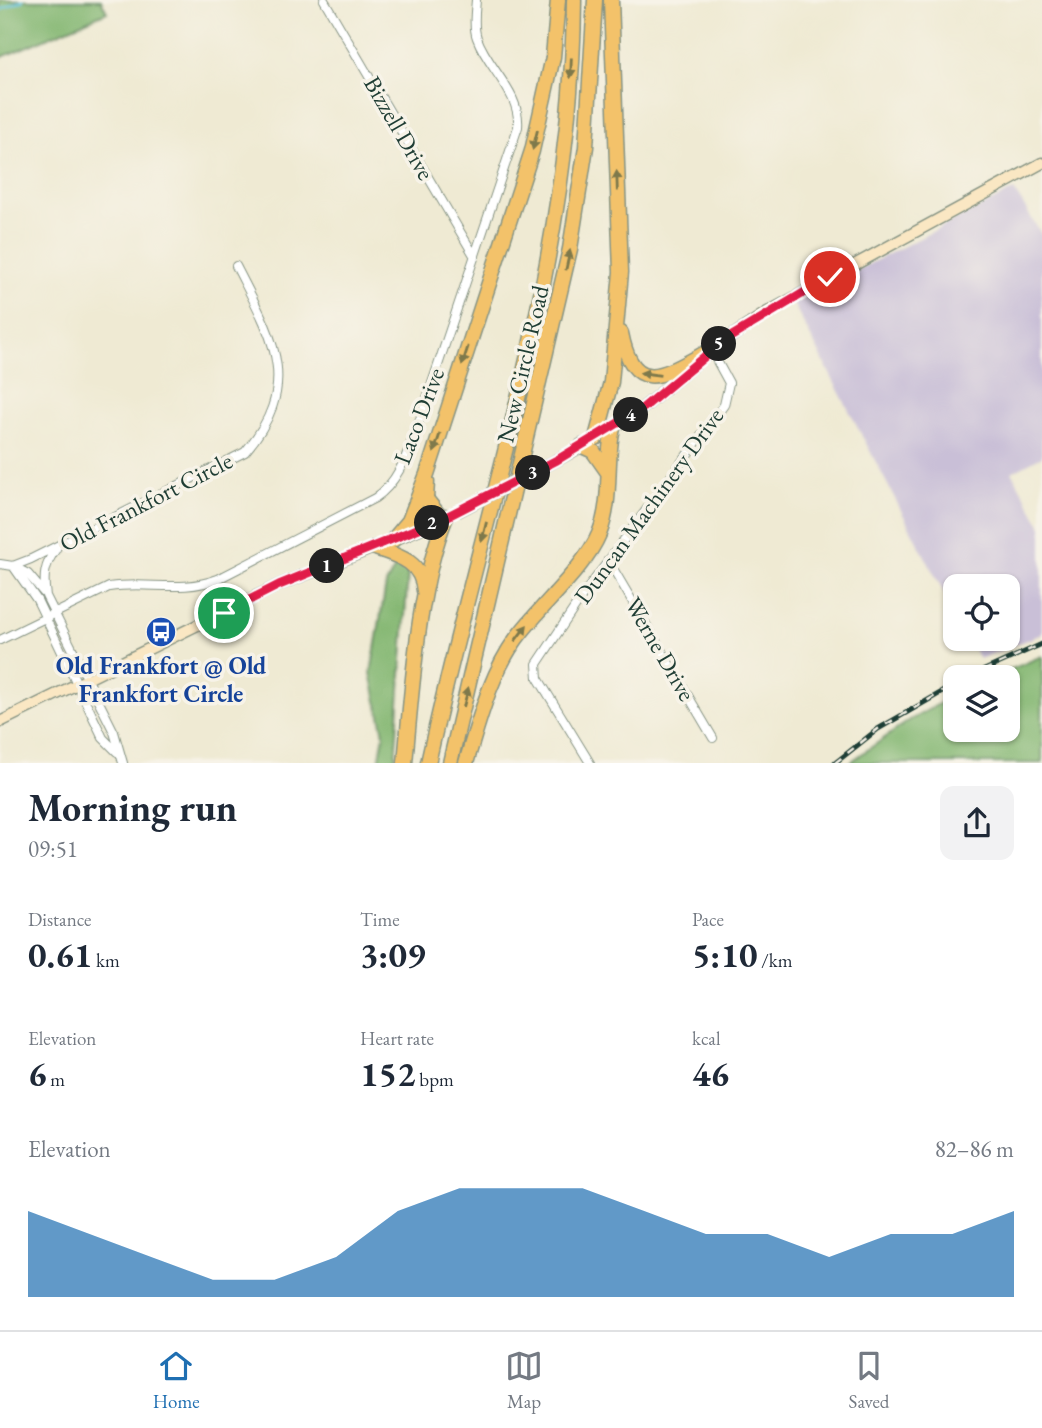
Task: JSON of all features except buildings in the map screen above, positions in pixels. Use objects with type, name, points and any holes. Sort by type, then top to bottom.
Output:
[{"type":"highway","points":[[393,540],[410,520],[427,474],[532,150],[553,57],[558,0]]},
{"type":"highway","name":"New Circle Road","points":[[428,763],[524,364],[545,264],[568,122],[574,0]]},
{"type":"highway","name":"New Circle Road","points":[[450,763],[572,238],[586,147],[595,0]]},
{"type":"highway","points":[[596,438],[611,382],[621,272],[611,0]]},
{"type":"highway","points":[[617,322],[628,362],[641,374],[663,375],[711,349]]},
{"type":"highway","points":[[466,763],[494,681],[514,642],[597,538],[608,503],[607,472],[613,428]]},
{"type":"highway","points":[[582,446],[598,456],[607,472]]},
{"type":"highway","points":[[405,763],[425,603],[435,547],[448,516],[426,499],[427,474]]},
{"type":"highway","points":[[375,548],[402,556],[418,569],[423,581],[425,603]]},
{"type":"main road","points":[[0,722],[89,681],[279,585],[448,516],[557,460],[643,408],[711,349],[766,313],[1042,163]]},
{"type":"street","name":"Bizzell Drive","points":[[324,0],[475,257]]},
{"type":"street","name":"Laco Drive","points":[[0,640],[109,587],[127,584],[173,589],[201,586],[381,494],[404,462],[514,141],[519,116],[512,97],[477,38],[476,0]]},
{"type":"street","name":"Old Frankfort Circle","points":[[13,566],[245,452],[261,434],[277,393],[278,359],[272,337],[236,266]]},
{"type":"street","name":"Duncan Machinery Drive","points":[[590,763],[538,678],[536,669],[540,658],[608,560],[724,405],[729,383],[711,349]]},
{"type":"street","points":[[58,546],[48,559],[44,574],[47,596],[114,732],[121,759]]},
{"type":"street","name":"Werne Drive","points":[[608,560],[713,738]]},
{"type":"street","points":[[0,564],[13,566],[28,574],[47,596]]},
{"type":"street","points":[[13,566],[37,600],[103,738],[121,759]]},
{"type":"shaded area","points":[[1014,190],[1042,235],[1042,456],[1012,472],[1042,527],[1042,634],[1020,643],[1020,574],[943,574],[943,591],[793,303]]},
{"type":"shaded area","points":[[975,651],[999,651],[979,659]]},
{"type":"green space","points":[[0,0],[101,0],[107,12],[0,58]]},
{"type":"green space","points":[[399,560],[408,572],[395,763],[379,763],[384,734],[371,673],[386,584]]},
{"type":"green space","points":[[1042,656],[1042,763],[849,763],[910,720],[943,702],[943,742],[1020,742],[1020,665]]},
{"type":"waterway","points":[[0,10],[23,0]]},
{"type":"railway","points":[[996,665],[1042,644]]},
{"type":"railway","points":[[835,763],[878,729],[943,692]]},
{"type":"place","name":"Old Frankfort @ Old Frankfort Circle","points":[[161,632]]},
{"type":"route","points":[[224,613],[279,585],[446,517],[557,460],[643,408],[722,342],[766,313],[830,277]]}]
